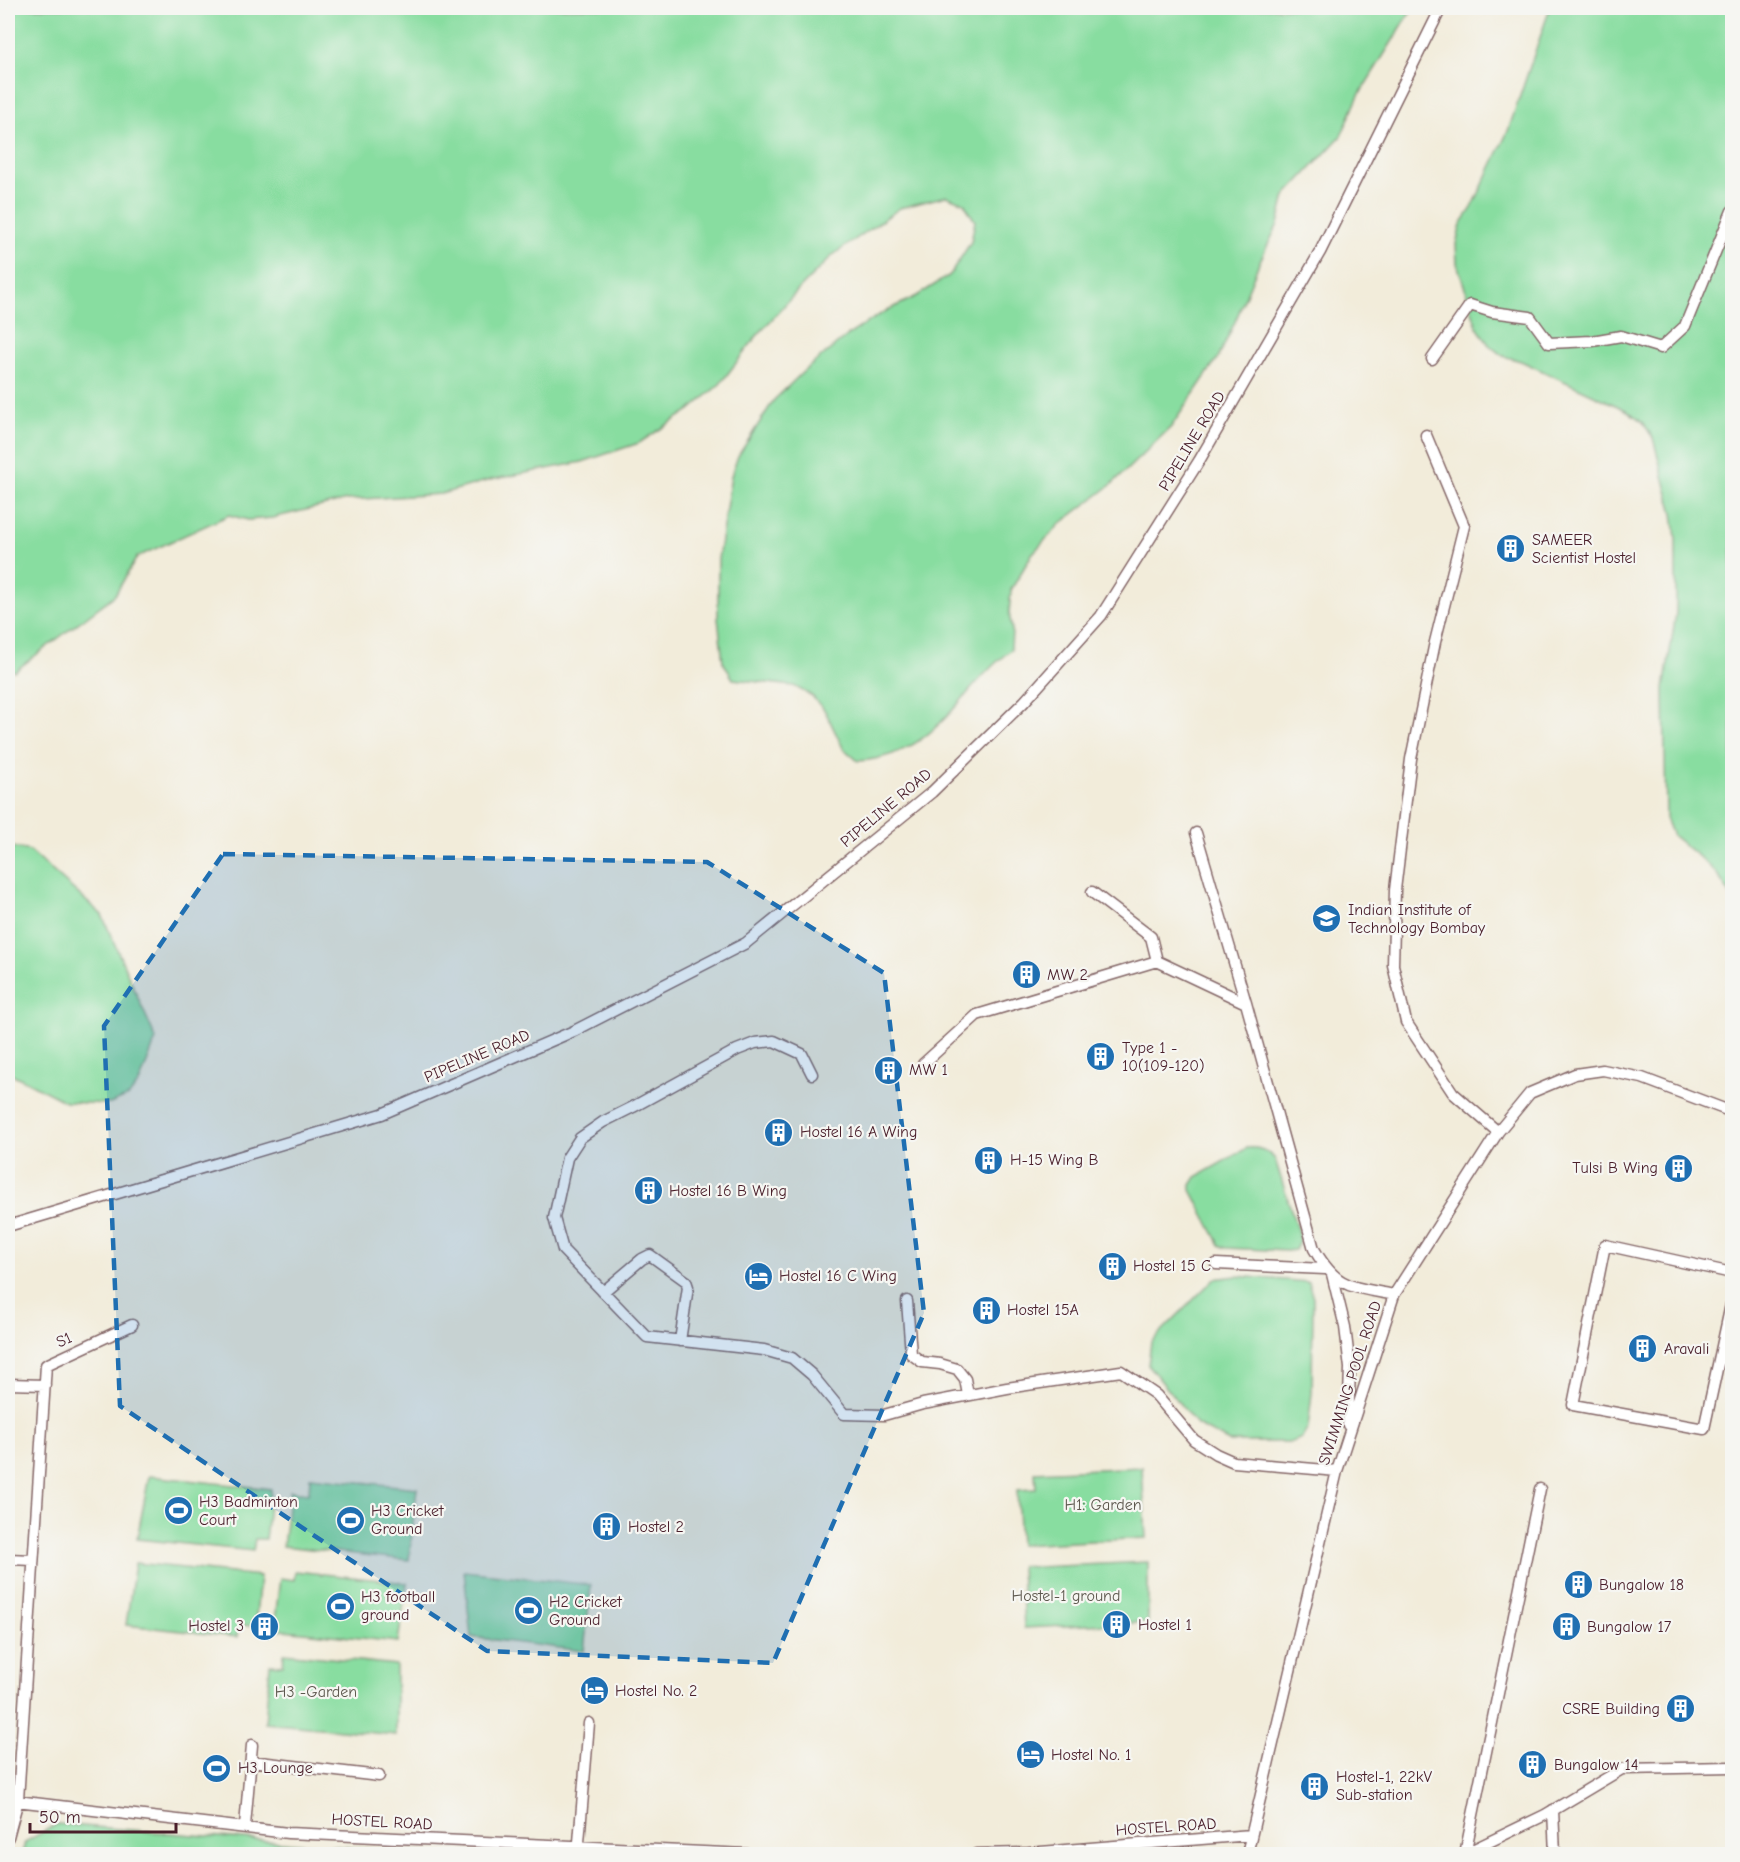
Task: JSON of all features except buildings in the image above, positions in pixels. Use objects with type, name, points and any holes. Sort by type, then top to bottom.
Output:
[{"type":"lane","name":"PIPELINE ROAD","points":[[8,1226],[382,1114],[574,1031],[746,943],[932,792],[1024,702],[1101,616],[1199,461],[1320,252],[1441,8]]},
{"type":"lane","points":[[1432,359],[1470,305],[1492,312],[1530,317],[1549,343],[1592,341],[1621,336],[1661,348],[1685,326],[1732,210]]},
{"type":"lane","points":[[1426,435],[1464,526],[1435,642],[1411,759],[1395,890],[1394,964],[1406,1022],[1453,1093],[1498,1132]]},
{"type":"lane","points":[[1196,833],[1314,1249],[1329,1272],[1344,1285],[1394,1295]]},
{"type":"lane","points":[[1092,892],[1151,937],[1157,961]]},
{"type":"lane","points":[[923,1064],[977,1014],[1157,961],[1246,1003]]},
{"type":"lane","points":[[812,1074],[802,1054],[774,1041],[755,1043],[737,1050],[603,1122],[580,1138],[567,1158],[554,1218],[563,1250],[647,1337],[764,1350],[792,1358],[812,1375],[843,1414],[884,1415],[968,1395],[1121,1371],[1156,1395],[1194,1440],[1216,1454],[1234,1462],[1337,1471]]},
{"type":"lane","name":"SWIMMING POOL ROAD","points":[[1247,1854],[1337,1471],[1394,1295],[1498,1132],[1530,1093],[1575,1074],[1603,1070],[1642,1078],[1732,1112]]},
{"type":"lane","points":[[1732,1273],[1605,1245],[1573,1405],[1704,1429],[1732,1300]]},
{"type":"lane","points":[[603,1292],[642,1259],[650,1255],[686,1281],[688,1287],[680,1341]]},
{"type":"lane","points":[[1216,1264],[1329,1272]]},
{"type":"lane","points":[[1329,1272],[1345,1327],[1350,1368],[1347,1438]]},
{"type":"lane","points":[[907,1301],[910,1354],[922,1362],[957,1369],[965,1379],[968,1395]]},
{"type":"lane","name":"S1","points":[[8,1837],[33,1560],[46,1365],[132,1325]]},
{"type":"lane","points":[[8,1384],[45,1385]]},
{"type":"lane","points":[[1465,1854],[1540,1489]]},
{"type":"lane","points":[[8,1558],[33,1560]]},
{"type":"lane","points":[[578,1851],[589,1723]]},
{"type":"lane","points":[[244,1826],[252,1745]]},
{"type":"lane","points":[[251,1761],[379,1776]]},
{"type":"lane","points":[[1465,1854],[1553,1810],[1622,1769],[1732,1767]]},
{"type":"lane","name":"HOSTEL ROAD","points":[[13,1800],[288,1833],[578,1851],[747,1854]]},
{"type":"lane","points":[[1553,1810],[1555,1854]]},
{"type":"lane","name":"HOSTEL ROAD","points":[[976,1854],[1251,1835]]},
{"type":"highlighted area","points":[[223,854],[707,862],[884,973],[924,1313],[773,1663],[487,1651],[120,1406],[104,1026]]},
{"type":"green space","points":[[8,8],[1413,8],[1359,95],[1341,136],[1285,196],[1278,224],[1218,358],[1171,427],[1111,485],[1060,524],[1032,554],[1011,590],[1009,613],[1012,630],[1011,650],[927,735],[908,747],[886,756],[858,761],[843,748],[825,711],[812,696],[794,686],[733,679],[723,662],[718,618],[718,559],[731,476],[738,456],[774,400],[804,371],[848,335],[950,275],[971,242],[975,221],[964,203],[946,196],[900,208],[833,255],[756,337],[720,384],[690,410],[639,443],[582,462],[490,480],[441,494],[347,500],[272,518],[248,520],[229,515],[137,557],[115,595],[15,671],[8,670]]},
{"type":"green space","points":[[1550,8],[1732,8],[1732,897],[1717,874],[1673,836],[1666,818],[1664,689],[1676,613],[1676,538],[1673,513],[1653,438],[1643,422],[1626,410],[1521,361],[1503,356],[1489,345],[1477,327],[1457,263],[1456,244],[1461,224],[1472,208],[1508,131]]},
{"type":"green space","points":[[8,846],[30,851],[102,915],[156,1039],[140,1081],[129,1096],[110,1104],[66,1102],[8,1072]]},
{"type":"green space","points":[[1247,1148],[1262,1150],[1275,1159],[1298,1232],[1299,1242],[1295,1250],[1226,1248],[1220,1245],[1191,1190],[1196,1177]]},
{"type":"green space","points":[[1237,1276],[1308,1282],[1313,1298],[1312,1393],[1308,1428],[1302,1438],[1292,1442],[1229,1442],[1197,1425],[1148,1365],[1151,1342],[1214,1279]]},
{"type":"green space","name":"H1: Garden","points":[[1142,1467],[1146,1538],[1020,1545],[1017,1490],[1036,1489],[1035,1472]]},
{"type":"green space","points":[[149,1476],[271,1489],[265,1539],[255,1539],[253,1551],[137,1539]]},
{"type":"green space","name":"H3 Cricket Ground","points":[[310,1477],[417,1488],[409,1560],[283,1546],[290,1491],[309,1493]]},
{"type":"green space","name":"Hostel-1 ground","points":[[1148,1562],[1148,1622],[1024,1628],[1021,1566]]},
{"type":"green space","points":[[135,1563],[260,1576],[255,1626],[239,1625],[237,1637],[126,1625]]},
{"type":"green space","name":"H3 football ground","points":[[295,1571],[407,1583],[398,1642],[274,1629],[280,1578],[294,1580]]},
{"type":"green space","name":"H2 Cricket Ground","points":[[464,1571],[591,1585],[584,1651],[471,1637]]},
{"type":"green space","name":"H3 -Garden","points":[[284,1653],[396,1665],[396,1735],[265,1723],[270,1664],[283,1665]]},
{"type":"green space","points":[[57,1824],[430,1854],[22,1854],[25,1842]]},
{"type":"place","name":"SAMEER Scientist Hostel","points":[[1511,549]]},
{"type":"place","name":"Indian Institute of Technology Bombay","points":[[1327,919]]},
{"type":"place","name":"MW 2","points":[[1026,975]]},
{"type":"place","name":"Type 1 - 10(109-120)","points":[[1101,1057]]},
{"type":"place","name":"MW 1","points":[[888,1070]]},
{"type":"place","name":"Hostel 16 A Wing","points":[[779,1132]]},
{"type":"place","name":"H-15 Wing B","points":[[989,1160]]},
{"type":"place","name":"Tulsi B Wing","points":[[1679,1168]]},
{"type":"place","name":"Hostel 16 B Wing","points":[[648,1191]]},
{"type":"place","name":"Hostel 15 C","points":[[1112,1266]]},
{"type":"place","name":"Hostel 16 C Wing","points":[[758,1276]]},
{"type":"place","name":"Hostel 15A","points":[[986,1310]]},
{"type":"place","name":"Aravali","points":[[1643,1349]]},
{"type":"place","name":"H3 Badminton Court","points":[[178,1511]]},
{"type":"place","name":"H3 Cricket Ground","points":[[350,1520]]},
{"type":"place","name":"Hostel 2","points":[[607,1527]]},
{"type":"place","name":"Bungalow 18","points":[[1578,1585]]},
{"type":"place","name":"H3 football ground","points":[[340,1606]]},
{"type":"place","name":"H2 Cricket Ground","points":[[528,1611]]},
{"type":"place","name":"Hostel 1","points":[[1117,1625]]},
{"type":"place","name":"Hostel 3","points":[[265,1626]]},
{"type":"place","name":"Bungalow 17","points":[[1566,1627]]},
{"type":"place","name":"Hostel No. 2","points":[[594,1691]]},
{"type":"place","name":"CSRE Building","points":[[1681,1709]]},
{"type":"place","name":"Hostel No. 1","points":[[1030,1755]]},
{"type":"place","name":"Bungalow 14","points":[[1533,1765]]},
{"type":"place","name":"H3 Lounge","points":[[217,1768]]},
{"type":"place","name":"Hostel-1, 22kV Sub-station","points":[[1315,1786]]}]
